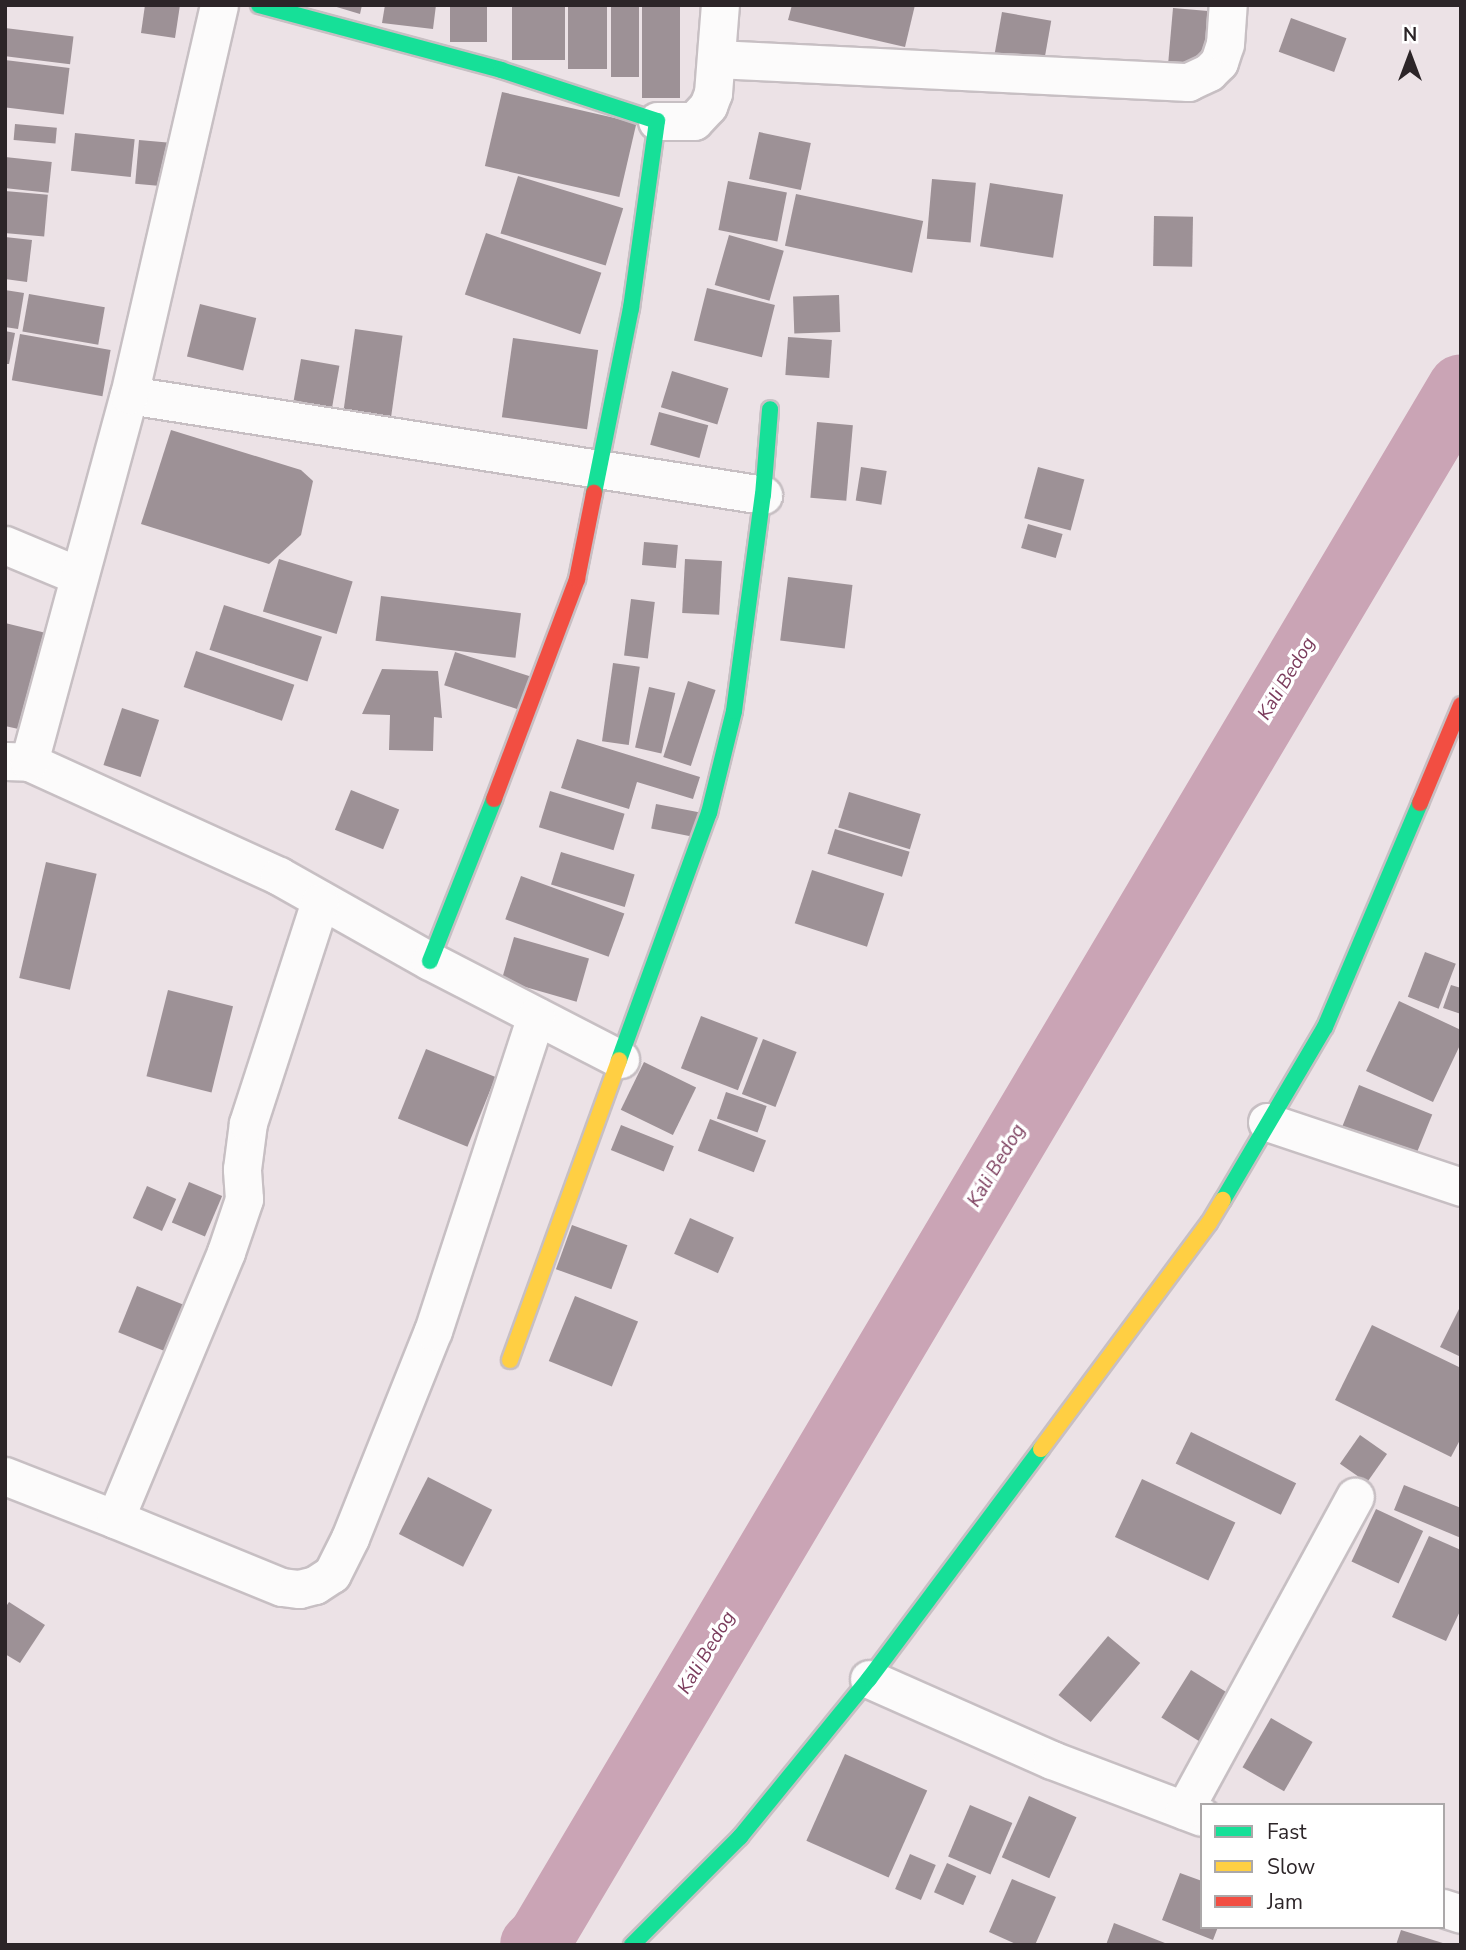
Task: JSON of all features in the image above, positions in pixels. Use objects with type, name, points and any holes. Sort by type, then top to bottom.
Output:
[{"type":"street","points":[[219,5],[129,395],[79,576],[17,761],[279,876],[320,902],[620,1059]]},
{"type":"street","points":[[259,5],[501,70],[657,121],[694,121],[702,114],[713,93],[720,5]]},
{"type":"street","points":[[716,59],[1188,82],[1209,72],[1219,62],[1225,44],[1228,5]]},
{"type":"street","points":[[430,961],[485,824],[577,579],[601,470],[631,308],[657,121]]},
{"type":"street","points":[[129,395],[763,495]]},
{"type":"street","points":[[510,1360],[709,813],[734,711],[763,495],[770,409]]},
{"type":"street","points":[[5,545],[79,576]]},
{"type":"street","points":[[632,1945],[740,1838],[869,1679],[1209,1223],[1325,1027],[1461,705]]},
{"type":"street","points":[[115,1519],[244,1199],[242,1169],[248,1123],[320,902]]},
{"type":"street","points":[[5,1476],[282,1587],[299,1589],[315,1585],[332,1574],[350,1538],[433,1331],[536,1016]]},
{"type":"street","points":[[1268,1122],[1461,1187]]},
{"type":"street","points":[[869,1679],[1052,1760],[1193,1814],[1355,1497]]},
{"type":"building","points":[[145,5],[180,5],[175,38],[141,33]]},
{"type":"building","points":[[330,5],[362,5],[360,14]]},
{"type":"building","points":[[385,5],[436,5],[433,29],[382,23]]},
{"type":"building","points":[[450,5],[487,5],[487,42],[450,42]]},
{"type":"building","points":[[512,5],[565,5],[565,60],[512,60]]},
{"type":"building","points":[[568,5],[607,5],[607,69],[568,69]]},
{"type":"building","points":[[611,5],[639,5],[639,77],[611,77]]},
{"type":"building","points":[[642,5],[680,5],[680,98],[642,98]]},
{"type":"building","points":[[792,5],[915,5],[905,47],[788,20]]},
{"type":"building","points":[[1173,8],[1217,12],[1212,67],[1168,63]]},
{"type":"building","points":[[1002,12],[1051,21],[1043,69],[993,60]]},
{"type":"building","points":[[1291,18],[1346,38],[1334,72],[1279,52]]},
{"type":"building","points":[[5,28],[73,36],[70,64],[5,56]]},
{"type":"building","points":[[5,60],[70,68],[64,115],[5,107]]},
{"type":"building","points":[[502,92],[636,123],[619,197],[485,166]]},
{"type":"building","points":[[15,124],[57,128],[55,144],[14,140]]},
{"type":"building","points":[[759,132],[811,143],[801,190],[749,179]]},
{"type":"building","points":[[75,133],[135,139],[131,177],[71,171]]},
{"type":"building","points":[[139,140],[173,143],[169,187],[135,184]]},
{"type":"building","points":[[5,157],[52,162],[49,193],[5,188]]},
{"type":"building","points":[[518,176],[623,208],[606,266],[500,233]]},
{"type":"building","points":[[932,179],[976,183],[971,243],[927,239]]},
{"type":"building","points":[[728,181],[787,192],[777,242],[718,230]]},
{"type":"building","points":[[990,183],[1063,195],[1053,258],[980,246]]},
{"type":"building","points":[[5,191],[48,195],[44,237],[5,233]]},
{"type":"building","points":[[796,194],[923,221],[912,273],[785,246]]},
{"type":"building","points":[[1154,216],[1193,217],[1192,267],[1153,266]]},
{"type":"building","points":[[486,233],[601,273],[580,334],[465,294]]},
{"type":"building","points":[[729,235],[784,251],[769,301],[715,285]]},
{"type":"building","points":[[5,237],[32,240],[27,282],[5,279]]},
{"type":"building","points":[[707,288],[775,305],[762,357],[694,340]]},
{"type":"building","points":[[5,290],[24,293],[18,329],[5,327]]},
{"type":"building","points":[[29,294],[105,307],[98,345],[22,331]]},
{"type":"building","points":[[839,295],[840,332],[794,334],[793,297]]},
{"type":"building","points":[[200,304],[256,318],[243,370],[187,356]]},
{"type":"building","points":[[355,329],[403,336],[391,418],[343,411]]},
{"type":"building","points":[[5,331],[15,333],[9,364],[5,364]]},
{"type":"building","points":[[20,334],[111,350],[102,396],[12,380]]},
{"type":"building","points":[[788,337],[832,340],[829,378],[785,375]]},
{"type":"building","points":[[513,338],[598,350],[587,429],[502,417]]},
{"type":"building","points":[[301,359],[339,366],[332,407],[294,400]]},
{"type":"building","points":[[672,371],[728,388],[717,425],[661,407]]},
{"type":"building","points":[[659,412],[708,425],[699,458],[650,445]]},
{"type":"building","points":[[817,422],[853,425],[846,501],[810,498]]},
{"type":"building","points":[[171,430],[301,470],[313,481],[301,535],[269,564],[141,524]]},
{"type":"building","points":[[861,467],[887,471],[881,505],[856,501]]},
{"type":"building","points":[[1038,467],[1084,479],[1071,531],[1024,518]]},
{"type":"building","points":[[1028,524],[1063,534],[1056,558],[1021,548]]},
{"type":"building","points":[[644,542],[678,545],[676,568],[642,565]]},
{"type":"building","points":[[279,559],[353,582],[337,634],[263,612]]},
{"type":"building","points":[[685,559],[722,561],[719,615],[682,613]]},
{"type":"building","points":[[788,577],[853,585],[845,648],[780,641]]},
{"type":"building","points":[[381,596],[521,613],[515,658],[376,641]]},
{"type":"building","points":[[631,599],[655,602],[648,658],[624,656]]},
{"type":"building","points":[[224,605],[322,637],[307,682],[209,650]]},
{"type":"building","points":[[5,623],[46,633],[23,730],[5,726]]},
{"type":"building","points":[[196,651],[294,685],[282,721],[184,687]]},
{"type":"building","points":[[455,652],[533,677],[522,711],[444,685]]},
{"type":"building","points":[[613,663],[640,667],[629,745],[602,741]]},
{"type":"building","points":[[382,669],[438,671],[442,718],[434,717],[433,751],[389,750],[390,715],[362,714]]},
{"type":"building","points":[[688,681],[716,690],[691,766],[663,757]]},
{"type":"building","points":[[649,687],[675,693],[661,753],[635,747]]},
{"type":"building","points":[[122,708],[159,720],[141,777],[103,765]]},
{"type":"building","points":[[577,739],[700,777],[693,799],[637,782],[629,809],[561,788]]},
{"type":"building","points":[[351,790],[399,809],[383,849],[335,830]]},
{"type":"building","points":[[550,791],[625,814],[613,850],[539,827]]},
{"type":"building","points":[[849,792],[921,814],[910,849],[838,827]]},
{"type":"building","points":[[656,804],[704,813],[699,838],[651,829]]},
{"type":"building","points":[[835,829],[910,852],[902,877],[827,854]]},
{"type":"building","points":[[561,852],[635,875],[625,907],[551,885]]},
{"type":"building","points":[[46,862],[97,874],[70,990],[19,978]]},
{"type":"building","points":[[812,870],[884,893],[867,947],[795,923]]},
{"type":"building","points":[[521,876],[624,914],[609,957],[505,919]]},
{"type":"building","points":[[514,937],[589,958],[577,1002],[502,980]]},
{"type":"building","points":[[1425,952],[1456,964],[1439,1009],[1408,997]]},
{"type":"building","points":[[1451,985],[1461,988],[1461,1014],[1443,1008]]},
{"type":"building","points":[[168,990],[233,1006],[211,1093],[146,1076]]},
{"type":"building","points":[[1399,1001],[1461,1030],[1461,1043],[1433,1102],[1366,1071]]},
{"type":"building","points":[[701,1016],[758,1038],[738,1090],[681,1068]]},
{"type":"building","points":[[763,1039],[797,1052],[775,1107],[742,1094]]},
{"type":"building","points":[[426,1049],[496,1077],[467,1147],[398,1119]]},
{"type":"building","points":[[644,1062],[696,1087],[673,1135],[621,1110]]},
{"type":"building","points":[[1359,1085],[1432,1115],[1415,1157],[1342,1128]]},
{"type":"building","points":[[726,1092],[767,1106],[758,1132],[717,1118]]},
{"type":"building","points":[[710,1119],[766,1141],[754,1172],[698,1151]]},
{"type":"building","points":[[621,1125],[674,1146],[664,1171],[611,1150]]},
{"type":"building","points":[[189,1182],[222,1196],[205,1237],[172,1223]]},
{"type":"building","points":[[147,1186],[176,1199],[162,1231],[133,1218]]},
{"type":"building","points":[[690,1218],[734,1238],[718,1273],[674,1254]]},
{"type":"building","points":[[572,1225],[627,1245],[611,1289],[556,1269]]},
{"type":"building","points":[[137,1286],[197,1310],[179,1357],[118,1332]]},
{"type":"building","points":[[575,1296],[638,1321],[612,1386],[549,1361]]},
{"type":"building","points":[[1461,1305],[1461,1357],[1440,1347]]},
{"type":"building","points":[[1372,1325],[1461,1368],[1461,1438],[1451,1457],[1335,1400]]},
{"type":"building","points":[[1191,1432],[1296,1483],[1281,1515],[1176,1463]]},
{"type":"building","points":[[1360,1435],[1387,1454],[1367,1483],[1340,1464]]},
{"type":"building","points":[[428,1477],[492,1510],[463,1567],[399,1534]]},
{"type":"building","points":[[1142,1479],[1235,1523],[1208,1581],[1115,1537]]},
{"type":"building","points":[[1404,1485],[1461,1508],[1461,1538],[1394,1510]]},
{"type":"building","points":[[1376,1509],[1423,1531],[1399,1584],[1351,1562]]},
{"type":"building","points":[[1429,1536],[1461,1550],[1461,1609],[1446,1641],[1392,1617]]},
{"type":"building","points":[[9,1602],[45,1625],[20,1663],[5,1654],[5,1608]]},
{"type":"building","points":[[1108,1636],[1140,1663],[1091,1722],[1059,1695]]},
{"type":"building","points":[[1191,1670],[1233,1696],[1203,1743],[1161,1717]]},
{"type":"building","points":[[1271,1718],[1313,1742],[1284,1791],[1242,1767]]},
{"type":"building","points":[[845,1754],[927,1791],[889,1877],[806,1841]]},
{"type":"building","points":[[1029,1796],[1077,1817],[1049,1878],[1002,1857]]},
{"type":"building","points":[[970,1805],[1012,1823],[990,1875],[948,1857]]},
{"type":"building","points":[[910,1854],[936,1865],[921,1900],[895,1889]]},
{"type":"building","points":[[947,1863],[976,1876],[963,1905],[934,1892]]},
{"type":"building","points":[[1180,1873],[1200,1880],[1200,1929],[1217,1929],[1213,1940],[1162,1920]]},
{"type":"building","points":[[1012,1879],[1056,1897],[1035,1945],[1018,1945],[989,1932]]},
{"type":"building","points":[[1114,1923],[1170,1945],[1106,1945]]},
{"type":"building","points":[[1401,1930],[1446,1944],[1446,1945],[1396,1945]]},
{"type":"waterway","name":"Kali Bedog","points":[[533,1945],[541,1937],[1461,387]]},
{"type":"traffic: fast","points":[[259,5],[501,70],[657,121],[631,308],[594,493]]},
{"type":"traffic: fast","points":[[619,1060],[709,813],[734,711],[763,495],[770,409]]},
{"type":"traffic: fast","points":[[430,961],[494,799]]},
{"type":"traffic: fast","points":[[1223,1200],[1325,1027],[1420,803]]},
{"type":"traffic: fast","points":[[632,1945],[740,1837],[869,1679],[1041,1449]]},
{"type":"traffic: slow","points":[[510,1360],[619,1060]]},
{"type":"traffic: slow","points":[[1041,1449],[1209,1223],[1223,1200]]},
{"type":"traffic: jam","points":[[494,799],[577,579],[594,493]]},
{"type":"traffic: jam","points":[[1420,803],[1461,705]]}]
